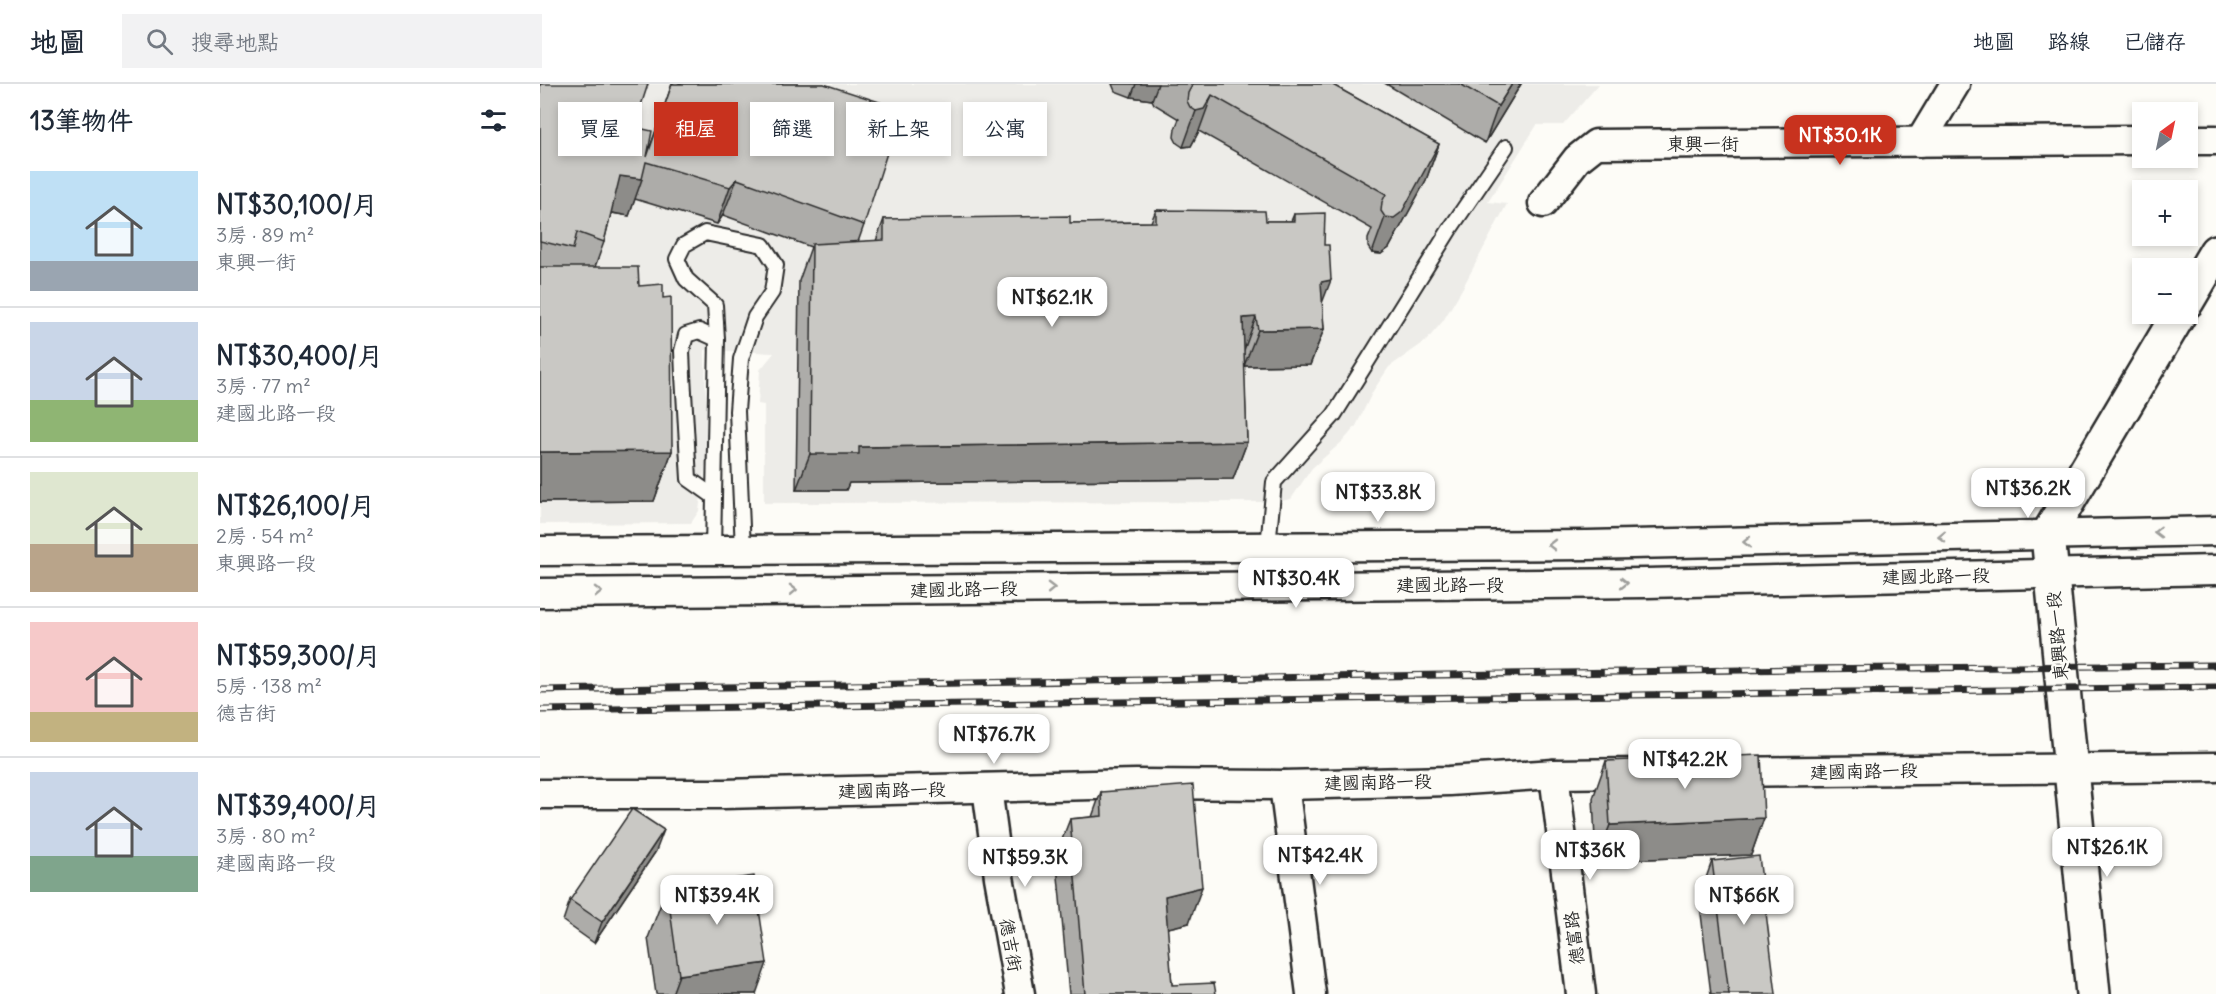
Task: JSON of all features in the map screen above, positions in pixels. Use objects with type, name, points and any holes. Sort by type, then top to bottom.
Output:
[{"type":"street","points":[[1920,142],[1955,84]]},
{"type":"street","name":"東興一街","points":[[1543,203],[1577,159],[1596,144],[2132,140]]},
{"type":"street","points":[[2198,140],[2216,140]]},
{"type":"street","points":[[2198,282],[2216,252]]},
{"type":"street","points":[[2048,535],[2173,324]]},
{"type":"street","points":[[540,550],[1588,545],[2216,531]]},
{"type":"street","name":"東興路一段","points":[[2048,535],[2069,768],[2093,994]]},
{"type":"street","name":"建國北路一段","points":[[540,593],[1647,583],[2216,570]]},
{"type":"street","name":"建國南路一段","points":[[1698,772],[2216,767]]},
{"type":"street","name":"建國南路一段","points":[[540,794],[723,794],[1136,784],[1284,785],[1554,774],[1662,773]]},
{"type":"street","name":"德富路","points":[[1554,774],[1581,994]]},
{"type":"street","points":[[1284,785],[1311,994]]},
{"type":"street","name":"德吉街","points":[[987,788],[999,877],[1020,994]]},
{"type":"lane","points":[[1268,547],[1274,482],[1334,415],[1450,229],[1506,147]]},
{"type":"lane","points":[[713,550],[717,339],[715,305],[686,279],[677,259],[684,245],[705,233],[762,244],[776,264],[772,292],[755,318],[741,359],[737,411],[742,550]]},
{"type":"lane","points":[[713,496],[689,479],[682,351],[686,335],[699,331],[717,339]]},
{"type":"shaded area","points":[[540,84],[1599,84],[1563,125],[1537,125],[1488,202],[1507,204],[1443,321],[1426,341],[1389,367],[1373,391],[1356,426],[1343,441],[1312,468],[1291,499],[1276,502],[764,503],[764,405],[758,404],[760,370],[774,353],[705,350],[707,451],[699,511],[691,523],[540,524]]},
{"type":"building","points":[[540,84],[648,84],[642,102],[558,102],[558,156],[642,156],[642,129],[652,131],[647,157],[654,137],[654,156],[738,156],[738,102],[666,102],[672,84],[824,84],[879,102],[846,102],[846,156],[886,156],[864,225],[737,179],[730,187],[646,162],[642,179],[620,176],[604,242],[577,232],[573,249],[540,241]]},
{"type":"building","points":[[1193,84],[1331,84],[1439,144],[1402,212],[1394,218],[1385,217],[1381,211],[1386,194],[1212,95],[1204,109],[1196,111],[1190,107],[1187,101],[1188,93]]},
{"type":"building","points":[[1460,84],[1512,84],[1498,106]]},
{"type":"building","points":[[1156,210],[1265,211],[1266,221],[1294,221],[1294,214],[1325,213],[1324,245],[1329,245],[1331,280],[1321,282],[1324,329],[1258,330],[1256,317],[1243,318],[1247,442],[859,447],[859,454],[810,454],[812,244],[884,240],[884,219],[1070,216],[1070,223],[1156,222]]},
{"type":"building","points":[[540,267],[638,267],[639,286],[663,284],[663,298],[671,297],[672,451],[540,452]]},
{"type":"building","points":[[1761,755],[1764,818],[1610,825],[1606,761]]},
{"type":"building","points":[[1193,785],[1202,887],[1165,896],[1172,985],[1214,983],[1216,994],[1085,994],[1070,819],[1102,816],[1101,792]]},
{"type":"building","points":[[632,809],[664,830],[602,922],[570,900]]},
{"type":"building","points":[[1759,856],[1776,994],[1729,994],[1712,861]]},
{"type":"building","points":[[754,876],[767,963],[679,975],[667,888]]},
{"type":"railway","points":[[540,690],[1795,669],[2216,665]]},
{"type":"railway","points":[[540,710],[2216,687]]}]
